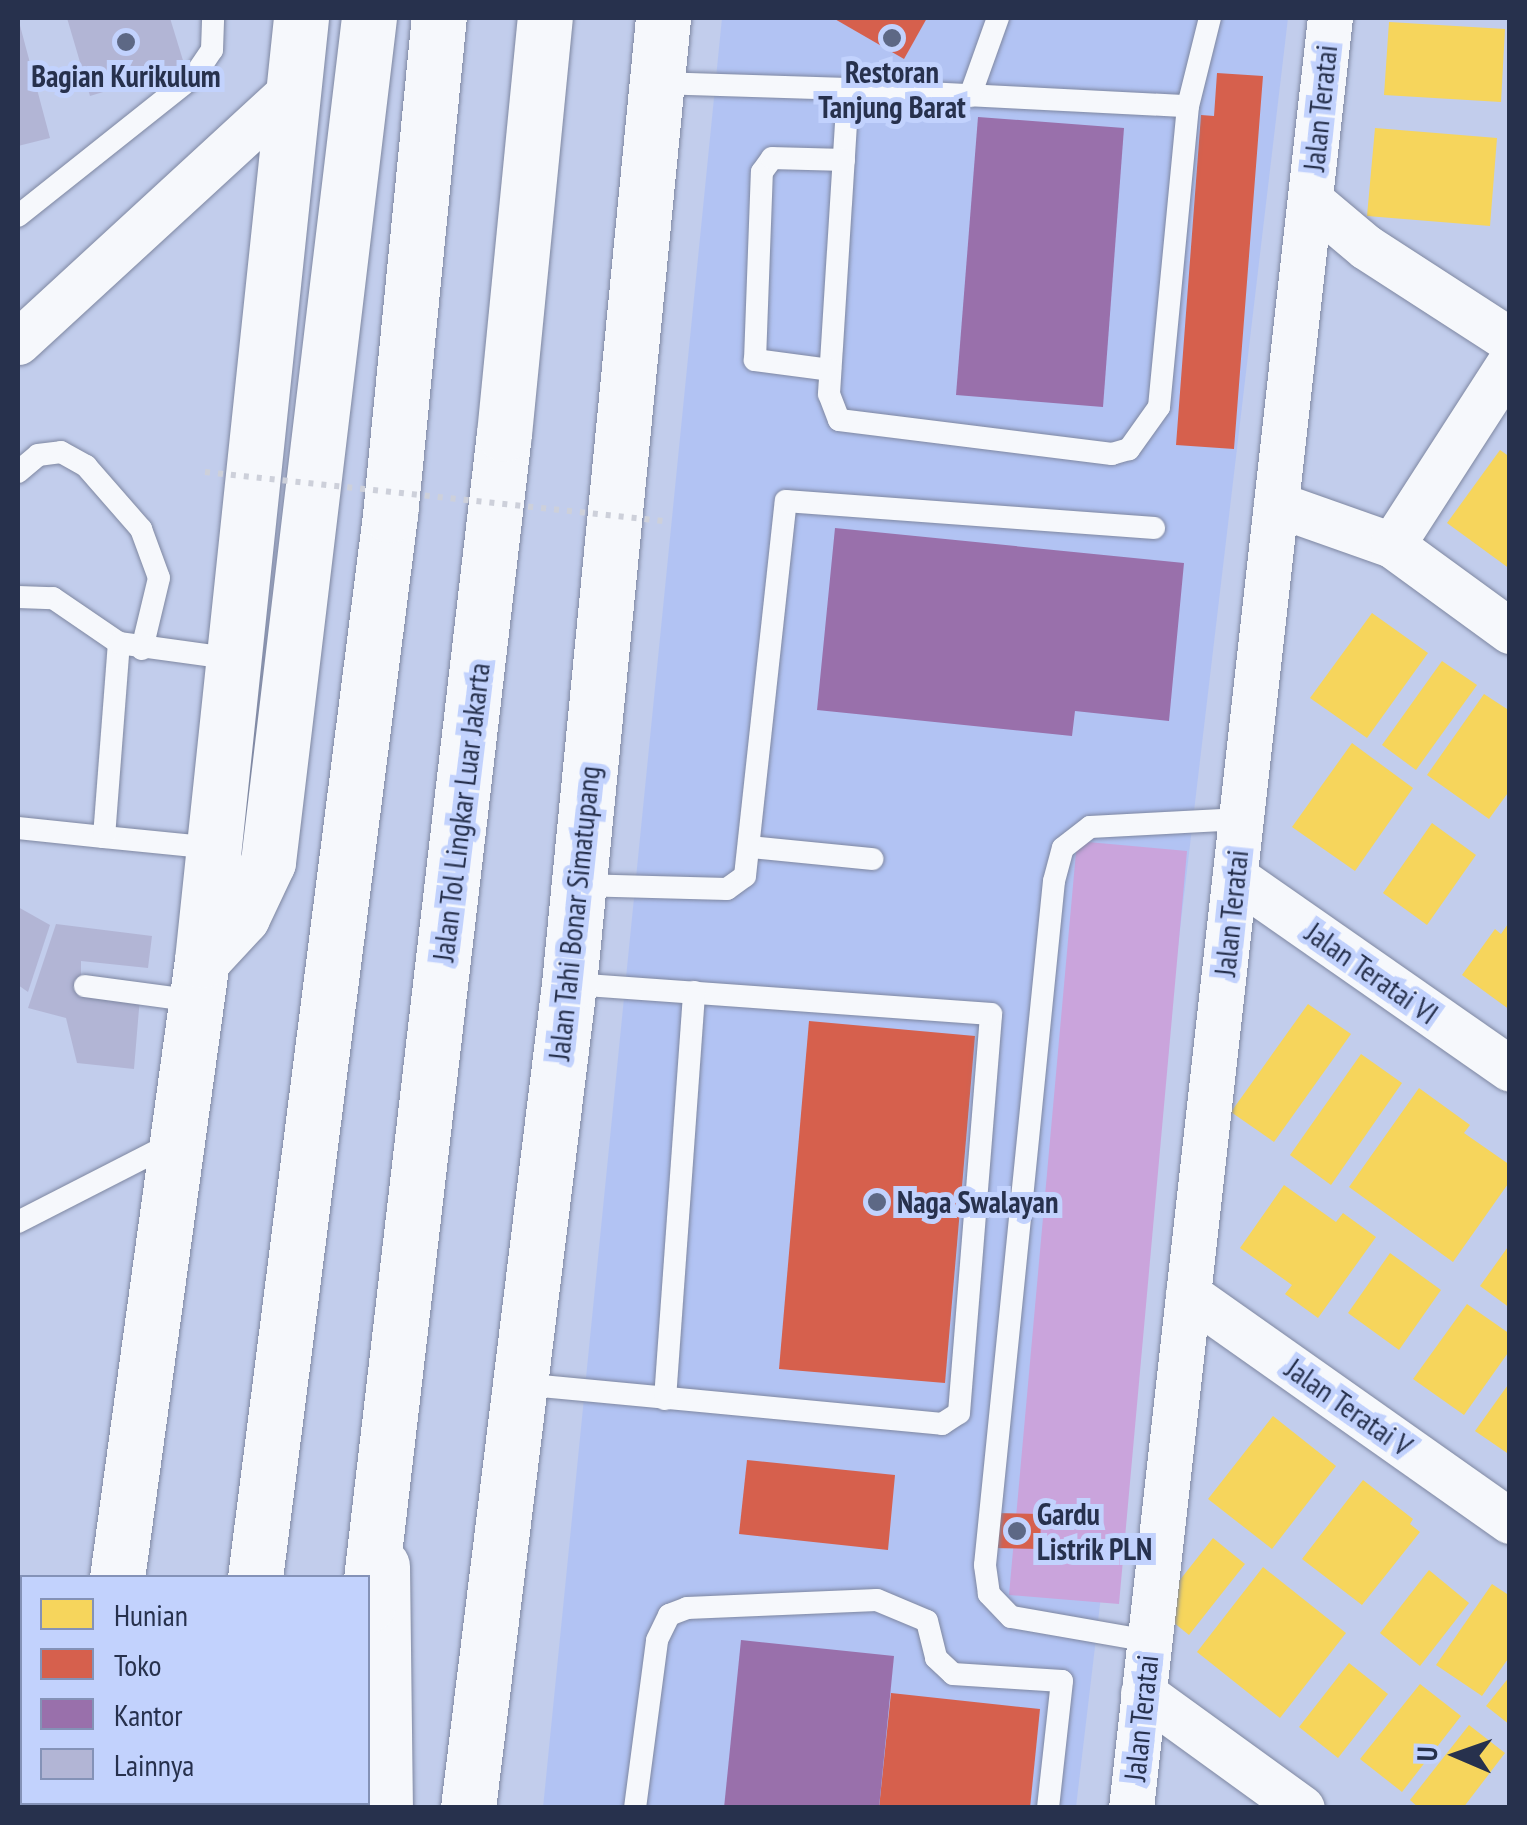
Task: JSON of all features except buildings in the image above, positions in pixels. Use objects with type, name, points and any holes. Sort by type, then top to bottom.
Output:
[{"type":"highway","points":[[116,1575],[199,981],[237,659],[302,18]]},
{"type":"highway","points":[[199,981],[242,917],[268,862],[368,18]]},
{"type":"highway","points":[[255,1575],[390,515],[439,18]]},
{"type":"highway","name":"Jalan Tol Lingkar Luar Jakarta","points":[[370,1590],[504,434],[544,18]]},
{"type":"highway","name":"Jalan Tahi Bonar Simatupang","points":[[468,1808],[568,984],[664,18]]},
{"type":"highway","points":[[244,1575],[268,1484]]},
{"type":"highway","points":[[382,1498],[385,1808]]},
{"type":"street","name":"Jalan Teratai","points":[[1131,1808],[1330,18]]},
{"type":"street","points":[[18,342],[296,87]]},
{"type":"street","points":[[1310,200],[1366,247],[1510,340]]},
{"type":"street","points":[[1392,545],[1510,362]]},
{"type":"street","points":[[1276,504],[1392,545],[1510,631]]},
{"type":"street","name":"Jalan Teratai VI","points":[[1235,878],[1510,1069]]},
{"type":"street","name":"Jalan Teratai V","points":[[1188,1294],[1510,1521]]},
{"type":"street","points":[[1143,1694],[1302,1808]]},
{"type":"lane","points":[[18,216],[195,74],[212,50],[213,18]]},
{"type":"lane","points":[[970,96],[998,18]]},
{"type":"lane","points":[[848,89],[830,370],[832,409],[851,425],[1112,454],[1130,448],[1159,406],[1188,106],[1210,18]]},
{"type":"lane","points":[[657,83],[1188,106]]},
{"type":"lane","points":[[830,370],[754,360],[762,172],[772,158],[844,160]]},
{"type":"lane","points":[[18,472],[38,455],[61,452],[86,466],[141,529],[159,578],[130,646],[104,837]]},
{"type":"lane","points":[[578,885],[727,889],[744,876],[786,501],[1154,528]]},
{"type":"lane","points":[[18,596],[53,598],[130,646],[237,659]]},
{"type":"lane","points":[[1149,1641],[1011,1617],[997,1609],[987,1580],[1054,882],[1063,848],[1090,827],[1241,818]]},
{"type":"lane","points":[[18,828],[214,848]]},
{"type":"lane","points":[[750,847],[872,859]]},
{"type":"lane","points":[[86,986],[199,981]]},
{"type":"lane","points":[[520,1384],[954,1422],[992,1023],[983,1012],[568,984]]},
{"type":"lane","points":[[665,1399],[694,992]]},
{"type":"lane","points":[[18,1222],[177,1140]]},
{"type":"lane","points":[[634,1808],[657,1640],[669,1615],[687,1608],[877,1600],[926,1621],[936,1658],[954,1674],[1062,1681],[1048,1808]]},
{"type":"path","points":[[206,472],[665,521]]},
{"type":"shaded area","points":[[722,18],[1288,18],[1076,1807],[543,1808]]},
{"type":"shaded area","points":[[1077,841],[1187,851],[1119,1604],[1009,1595]]},
{"type":"place","name":"Restoran Tanjung Barat","points":[[892,38]]},
{"type":"place","name":"Bagian Kurikulum","points":[[126,42]]},
{"type":"place","name":"Naga Swalayan","points":[[877,1202]]},
{"type":"place","name":"Gardu Listrik PLN","points":[[1017,1531]]}]
